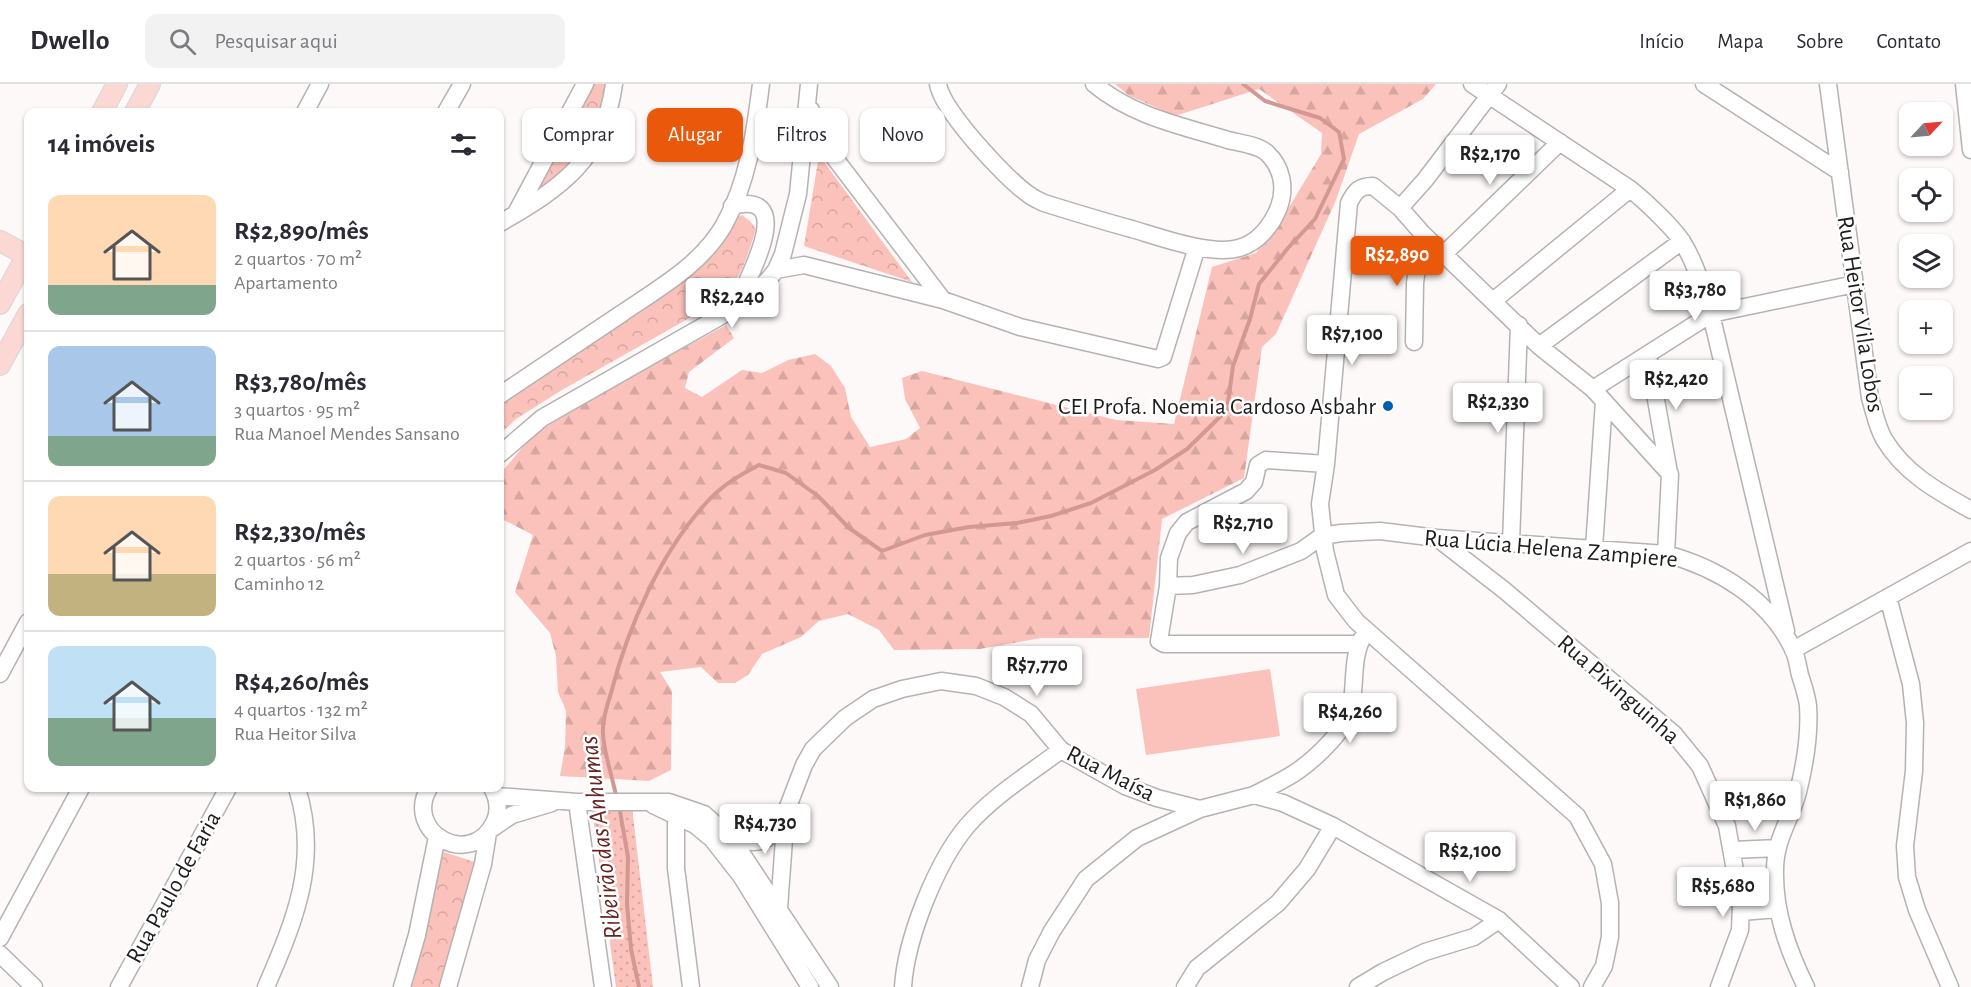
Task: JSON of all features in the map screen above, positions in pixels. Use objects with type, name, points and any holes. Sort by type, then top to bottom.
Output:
[{"type":"main road","points":[[104,108],[117,84]]},
{"type":"main road","points":[[137,108],[150,84]]},
{"type":"main road","points":[[0,241],[24,253]]},
{"type":"main road","points":[[0,304],[24,262]]},
{"type":"main road","points":[[0,365],[24,321]]},
{"type":"street","points":[[307,108],[320,84]]},
{"type":"street","points":[[448,108],[462,84]]},
{"type":"street","points":[[516,214],[585,84]]},
{"type":"street","points":[[504,221],[550,193],[566,180],[584,160],[601,134],[611,107],[614,84]]},
{"type":"street","points":[[504,392],[675,277],[705,251],[724,224],[732,206],[751,148],[761,84]]},
{"type":"street","points":[[938,84],[947,105],[969,134],[1002,170],[1028,194],[1044,204],[1197,247],[1228,250],[1239,248],[1253,242],[1265,231],[1275,218],[1281,202],[1283,186],[1281,173],[1265,151],[1128,108],[1094,84]]},
{"type":"street","points":[[1472,84],[1494,90],[1560,142],[1630,189],[1683,241],[1711,314],[1791,646],[1888,597],[1971,551]]},
{"type":"street","points":[[1704,84],[1840,172]]},
{"type":"street","name":"Rua Heitor Vila Lobos","points":[[1828,84],[1870,398],[1883,438],[1906,468],[1937,491],[1967,508],[1971,523]]},
{"type":"street","points":[[1964,84],[1971,150]]},
{"type":"street","points":[[1400,208],[1425,180],[1494,90]]},
{"type":"street","points":[[808,92],[816,130],[827,148],[943,300]]},
{"type":"street","points":[[504,451],[542,418],[735,308],[776,270],[783,254],[798,194],[808,92]]},
{"type":"street","points":[[1444,254],[1560,142]]},
{"type":"street","points":[[1592,987],[1605,966],[1610,937],[1610,903],[1603,864],[1577,816],[1363,638],[1356,621],[1336,596],[1322,536],[1320,504],[1326,464],[1349,203],[1356,190],[1364,186],[1373,186],[1400,208],[1422,233],[1520,325],[1539,346],[1598,395],[1670,474]]},
{"type":"street","points":[[1493,301],[1630,189]]},
{"type":"street","points":[[732,206],[746,202],[757,206],[765,214],[767,228],[760,252],[735,308]]},
{"type":"street","points":[[1414,342],[1415,282],[1422,233]]},
{"type":"street","points":[[1539,346],[1683,241]]},
{"type":"street","points":[[776,270],[804,265],[943,300],[1020,327],[1158,359],[1163,357],[1197,247]]},
{"type":"street","points":[[1594,548],[1598,395],[1648,355],[1711,314],[1855,284]]},
{"type":"street","points":[[1512,543],[1520,325]]},
{"type":"street","points":[[1648,355],[1670,474],[1666,554]]},
{"type":"street","points":[[1326,464],[1280,460],[1261,462],[1258,465],[1254,482],[1246,491],[1187,522],[1178,533],[1169,558],[1168,586],[1159,641],[1164,644],[1363,638]]},
{"type":"street","name":"Rua Lúcia Helena Zampiere","points":[[1322,536],[1380,531],[1437,538],[1666,554],[1694,562],[1732,583],[1764,606],[1791,646],[1808,704],[1807,746],[1798,794],[1784,826],[1774,868],[1778,909],[1790,954],[1806,987]]},
{"type":"street","points":[[1168,586],[1193,585],[1240,575],[1301,551],[1322,536]]},
{"type":"street","name":"Rua Pixinguinha","points":[[1437,538],[1504,590],[1674,734],[1700,766],[1727,826],[1741,904],[1740,930],[1719,987]]},
{"type":"street","points":[[1888,597],[1911,684],[1915,723],[1914,771],[1905,846],[1907,877],[1917,910],[1950,987]]},
{"type":"street","points":[[0,674],[24,629]]},
{"type":"street","points":[[1254,795],[1298,771],[1323,749],[1346,723],[1351,708],[1363,638]]},
{"type":"street","name":"Rua Maísa","points":[[772,912],[786,812],[804,765],[813,749],[845,718],[873,699],[941,681],[976,686],[1004,697],[1031,714],[1061,750],[1125,786],[1157,798],[1200,808],[1254,795],[1283,803],[1334,826],[1499,920],[1571,987]]},
{"type":"street","points":[[903,987],[913,930],[947,854],[968,825],[995,799],[1061,750]]},
{"type":"street","points":[[0,938],[79,792]]},
{"type":"street","name":"Rua Paulo de Faria","points":[[119,987],[226,792]]},
{"type":"street","points":[[266,987],[287,938],[299,901],[307,860],[307,833],[298,792]]},
{"type":"street","points":[[426,792],[423,810],[430,829],[437,837],[463,845],[472,843],[512,815],[577,801]]},
{"type":"street","points":[[448,987],[483,864],[489,831],[496,819],[498,807],[494,792],[577,801],[643,802],[704,814],[732,839],[810,987]]},
{"type":"street","points":[[577,801],[603,987]]},
{"type":"street","points":[[1030,987],[1037,960],[1052,931],[1086,879],[1137,838],[1200,808]]},
{"type":"street","points":[[677,810],[704,832],[730,860],[830,987]]},
{"type":"street","points":[[677,810],[676,851],[691,987]]},
{"type":"street","points":[[732,839],[758,843],[766,841],[775,832],[786,812]]},
{"type":"street","points":[[1185,987],[1197,968],[1278,903],[1306,869],[1334,826]]},
{"type":"street","points":[[676,851],[685,839],[704,832]]},
{"type":"street","points":[[402,987],[417,935],[437,837]]},
{"type":"street","points":[[1733,850],[1778,848]]},
{"type":"street","points":[[1741,912],[1778,909]]},
{"type":"street","points":[[1358,987],[1425,952],[1474,937],[1499,920]]},
{"type":"street","points":[[0,954],[34,987]]},
{"type":"green space","points":[[588,84],[605,84],[602,108],[575,108]]},
{"type":"green space","points":[[1115,84],[1436,84],[1423,99],[1359,134],[1336,200],[1276,334],[1262,347],[1244,478],[1162,519],[1149,638],[1041,638],[980,649],[894,650],[879,630],[848,614],[819,621],[801,637],[762,654],[748,675],[735,683],[718,683],[701,667],[660,672],[672,691],[671,770],[649,781],[560,776],[565,747],[566,711],[558,692],[556,656],[550,633],[515,592],[533,535],[504,520],[504,469],[533,435],[596,396],[726,325],[734,338],[689,372],[685,388],[702,397],[742,370],[762,373],[788,360],[815,354],[831,366],[845,388],[851,417],[870,447],[906,439],[920,428],[905,399],[902,378],[922,371],[1116,420],[1174,424],[1212,267],[1256,253],[1279,224],[1321,154],[1322,133],[1259,89],[1175,116],[1128,95]]},
{"type":"green space","points":[[545,162],[572,162],[548,191],[529,191]]},
{"type":"green space","points":[[818,162],[824,162],[912,282],[804,246]]},
{"type":"green space","points":[[742,215],[756,229],[746,260],[737,278],[716,303],[562,390],[516,419],[504,430],[504,403],[688,276],[735,218]]},
{"type":"green space","points":[[1270,669],[1280,736],[1146,755],[1136,689]]},
{"type":"green space","points":[[632,807],[653,987],[616,987],[592,810]]},
{"type":"green space","points":[[444,852],[478,863],[439,987],[406,987]]},
{"type":"waterway","name":"Ribeirão das Anhumas","points":[[616,796],[603,740],[604,718],[636,617],[660,567],[690,522],[719,490],[738,477],[759,465],[786,473],[818,496],[849,528],[882,551],[925,535],[969,527],[1017,523],[1051,516],[1091,503],[1155,470],[1187,449],[1227,410],[1233,366],[1250,319],[1259,284],[1315,219],[1344,159],[1339,132],[1320,118],[1265,101],[1243,84]]},
{"type":"waterway","name":"Ribeirão das Anhumas","points":[[619,806],[628,857],[627,904],[631,949],[639,987]]},
{"type":"place","name":"CEI Profa. Noemia Cardoso Asbahr","points":[[1388,406]]}]
